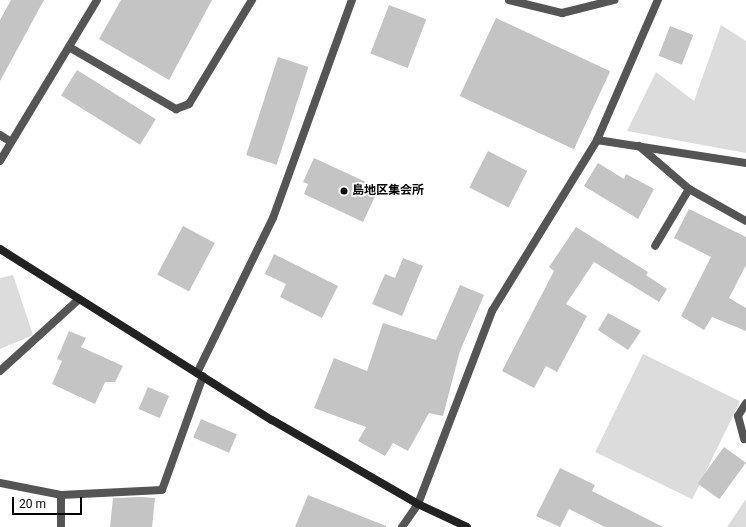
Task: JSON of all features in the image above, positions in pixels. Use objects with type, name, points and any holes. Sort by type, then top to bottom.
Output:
[{"type":"street","points":[[0,161],[97,0]]},
{"type":"street","points":[[69,47],[176,109],[189,104],[252,0]]},
{"type":"street","points":[[0,483],[61,495],[162,490],[200,375],[273,218],[352,0]]},
{"type":"street","points":[[509,0],[562,13],[614,0]]},
{"type":"street","points":[[402,527],[418,504],[492,310],[597,140],[658,0]]},
{"type":"street","points":[[0,135],[11,142]]},
{"type":"street","points":[[597,140],[746,162]]},
{"type":"street","points":[[639,146],[689,189],[746,221]]},
{"type":"street","points":[[655,246],[689,189]]},
{"type":"street","points":[[0,249],[200,375],[418,504],[467,527]]},
{"type":"street","points":[[0,371],[79,299]]},
{"type":"street","points":[[744,439],[738,416],[746,403]]},
{"type":"street","points":[[60,527],[61,495]]},
{"type":"shaded area","points":[[721,25],[746,41],[746,153],[627,131],[656,72],[694,101]]},
{"type":"shaded area","points":[[13,275],[33,335],[0,349],[0,278]]},
{"type":"shaded area","points":[[643,354],[740,401],[692,499],[595,452]]},
{"type":"shaded area","points":[[746,499],[746,527],[727,527]]},
{"type":"building","points":[[11,0],[44,0],[0,81],[0,20]]},
{"type":"building","points":[[121,0],[212,0],[169,80],[99,39]]},
{"type":"building","points":[[389,5],[426,19],[408,68],[370,54]]},
{"type":"building","points":[[496,18],[610,71],[574,149],[460,96]]},
{"type":"building","points":[[670,26],[693,35],[682,65],[659,56]]},
{"type":"building","points":[[278,57],[308,67],[277,165],[246,155]]},
{"type":"building","points":[[77,70],[156,119],[140,145],[61,95]]},
{"type":"building","points":[[488,151],[527,171],[509,208],[469,188]]},
{"type":"building","points":[[314,158],[379,188],[363,222],[304,194],[308,184],[303,182]]},
{"type":"building","points":[[598,163],[624,179],[626,174],[654,189],[638,219],[584,186]]},
{"type":"building","points":[[689,209],[746,237],[746,265],[729,298],[746,308],[746,331],[712,317],[704,330],[681,316],[711,257],[674,238]]},
{"type":"building","points":[[183,226],[215,243],[189,291],[157,275]]},
{"type":"building","points":[[576,227],[648,272],[646,275],[667,289],[659,302],[594,262],[566,304],[587,316],[557,372],[546,366],[534,388],[502,371],[554,271],[549,267]]},
{"type":"building","points":[[274,254],[338,286],[322,318],[280,297],[286,284],[265,274]]},
{"type":"building","points":[[403,258],[423,266],[402,316],[372,304],[385,274],[395,278]]},
{"type":"building","points":[[460,285],[484,295],[460,351],[443,416],[429,413],[408,451],[393,443],[385,456],[358,441],[366,427],[314,408],[334,358],[367,371],[383,323],[436,340]]},
{"type":"building","points":[[608,313],[641,331],[628,350],[598,330]]},
{"type":"building","points":[[69,331],[86,338],[81,347],[123,366],[115,382],[105,382],[95,404],[52,384],[62,361],[57,359]]},
{"type":"building","points":[[148,387],[169,396],[160,418],[139,409]]},
{"type":"building","points":[[201,419],[237,434],[229,453],[193,437]]},
{"type":"building","points":[[724,447],[746,463],[719,499],[698,483]]},
{"type":"building","points":[[560,468],[595,485],[592,491],[663,527],[605,527],[569,509],[560,527],[536,516]]},
{"type":"building","points":[[308,495],[386,526],[386,527],[295,527]]},
{"type":"building","points":[[113,498],[155,498],[152,527],[110,527]]},
{"type":"place","name":"島地区集会所","points":[[344,191]]}]
